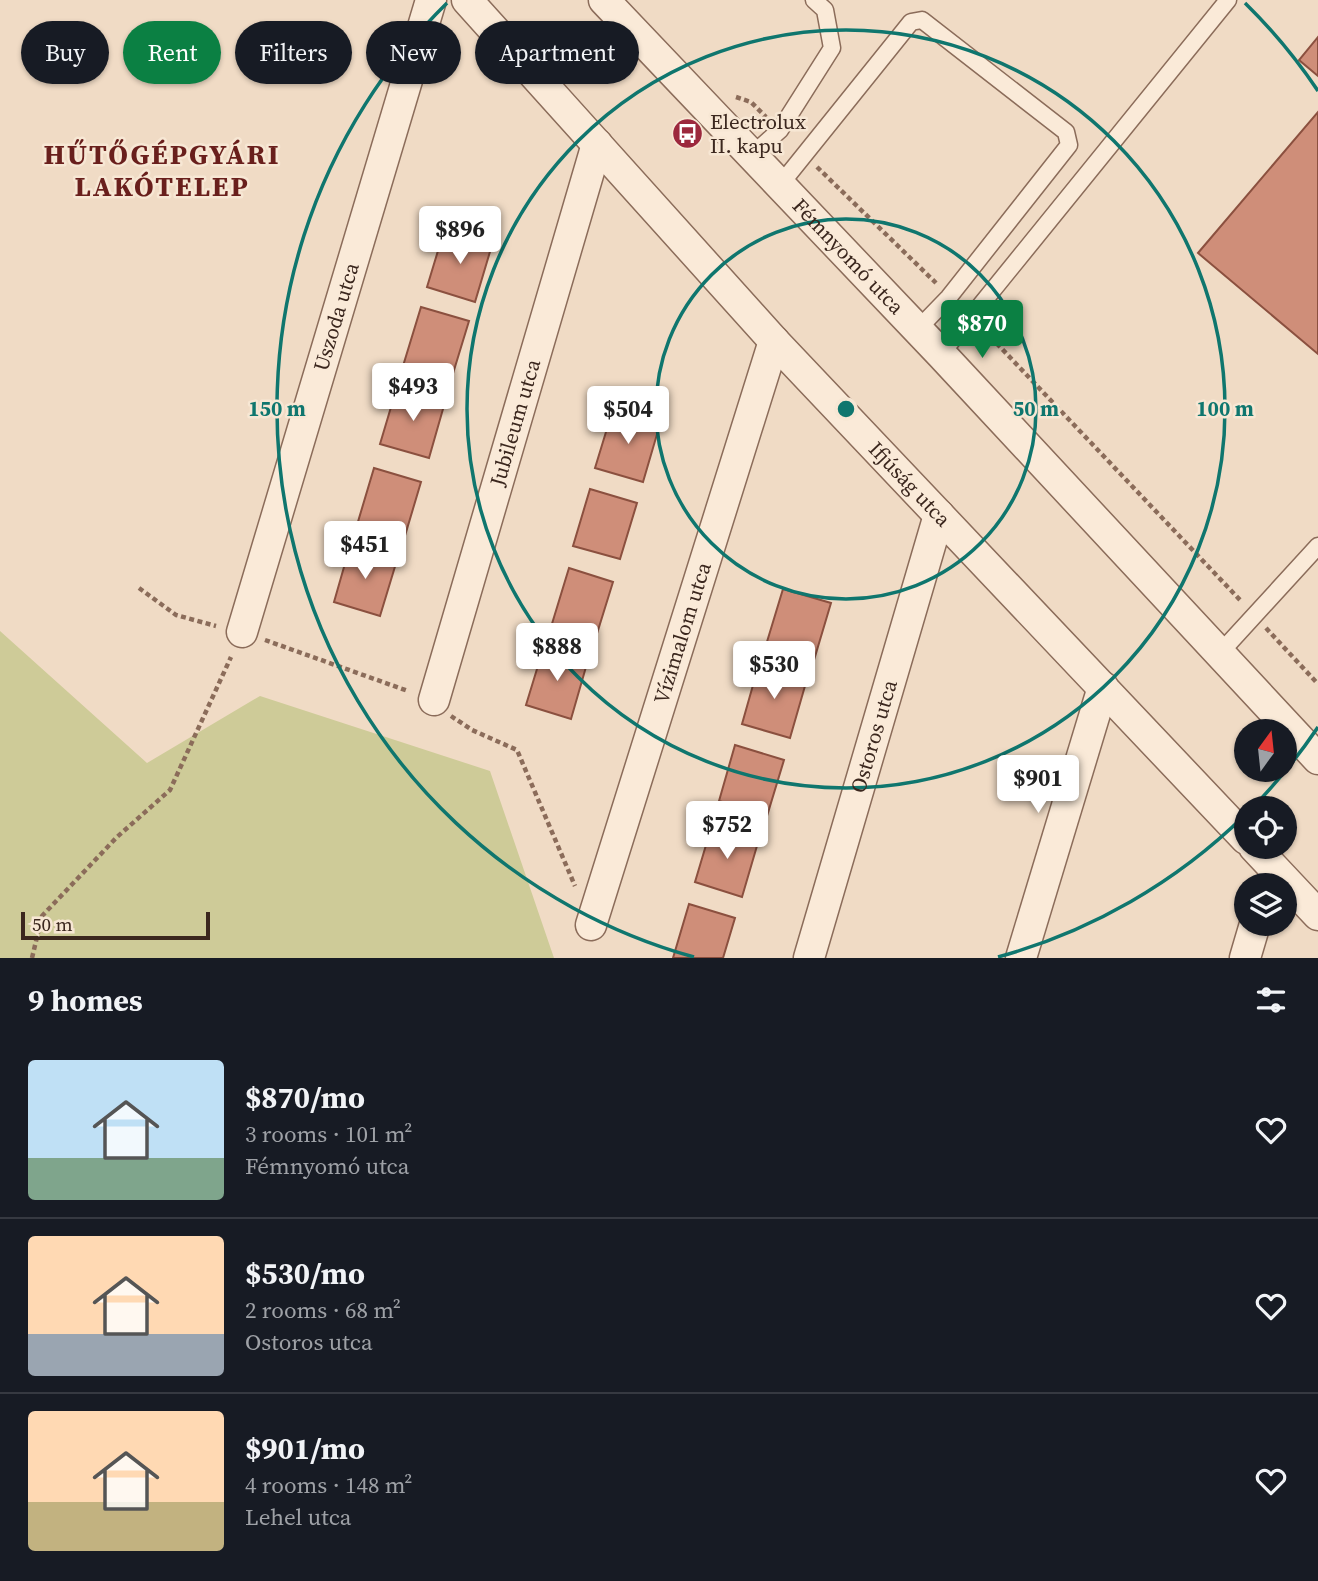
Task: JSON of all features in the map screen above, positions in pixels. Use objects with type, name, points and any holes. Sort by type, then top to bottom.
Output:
[{"type":"street","name":"Uszoda utca","points":[[242,632],[431,0]]},
{"type":"street","name":"Ifjúság utca","points":[[467,0],[774,341],[1234,826]]},
{"type":"street","name":"Fémnyomó utca","points":[[604,0],[918,329],[1318,759]]},
{"type":"street","name":"Jubileum utca","points":[[434,700],[597,144]]},
{"type":"street","name":"Vízimalom utca","points":[[592,925],[774,341]]},
{"type":"street","name":"Ostoros utca","points":[[809,958],[939,515]]},
{"type":"street","points":[[1021,958],[1103,687]]},
{"type":"street","points":[[1264,866],[1318,915]]},
{"type":"street","points":[[1245,958],[1251,936]]},
{"type":"lane","points":[[751,155],[780,130],[832,48],[825,10],[814,0]]},
{"type":"lane","points":[[941,354],[1228,0]]},
{"type":"lane","points":[[780,185],[911,22],[922,20],[1066,132],[1069,145],[949,297],[918,329]]},
{"type":"lane","points":[[1220,653],[1318,546]]},
{"type":"path","points":[[139,588],[176,615],[242,632],[434,700],[472,730],[517,750],[592,925]]},
{"type":"path","points":[[32,958],[41,916],[117,837],[170,790],[242,632]]},
{"type":"shaded area","points":[[0,631],[147,763],[260,696],[490,771],[554,958],[0,958]]},
{"type":"building","points":[[1318,37],[1318,76],[1299,60]]},
{"type":"building","points":[[1318,112],[1318,354],[1198,253]]},
{"type":"building","points":[[444,231],[492,245],[475,302],[427,287]]},
{"type":"building","points":[[421,307],[469,321],[451,380],[403,366]]},
{"type":"building","points":[[397,387],[445,402],[429,458],[380,444]]},
{"type":"building","points":[[613,409],[660,424],[643,482],[595,468]]},
{"type":"building","points":[[374,468],[421,482],[404,539],[357,525]]},
{"type":"building","points":[[590,489],[637,503],[620,559],[573,546]]},
{"type":"building","points":[[350,546],[397,560],[380,616],[334,602]]},
{"type":"building","points":[[569,568],[613,582],[595,640],[551,627]]},
{"type":"building","points":[[783,589],[831,603],[814,660],[766,645]]},
{"type":"building","points":[[544,646],[588,660],[571,719],[526,705]]},
{"type":"building","points":[[759,664],[807,679],[790,738],[742,724]]},
{"type":"building","points":[[735,745],[784,760],[767,816],[719,801]]},
{"type":"building","points":[[712,825],[759,839],[742,897],[695,882]]},
{"type":"building","points":[[689,904],[735,918],[723,958],[673,958]]},
{"type":"place","name":"Electrolux II. kapu","points":[[687,134]]},
{"type":"district","name":"HŰTŐGÉPGYÁRI LAKÓTELEP","points":[[162,170]]}]
